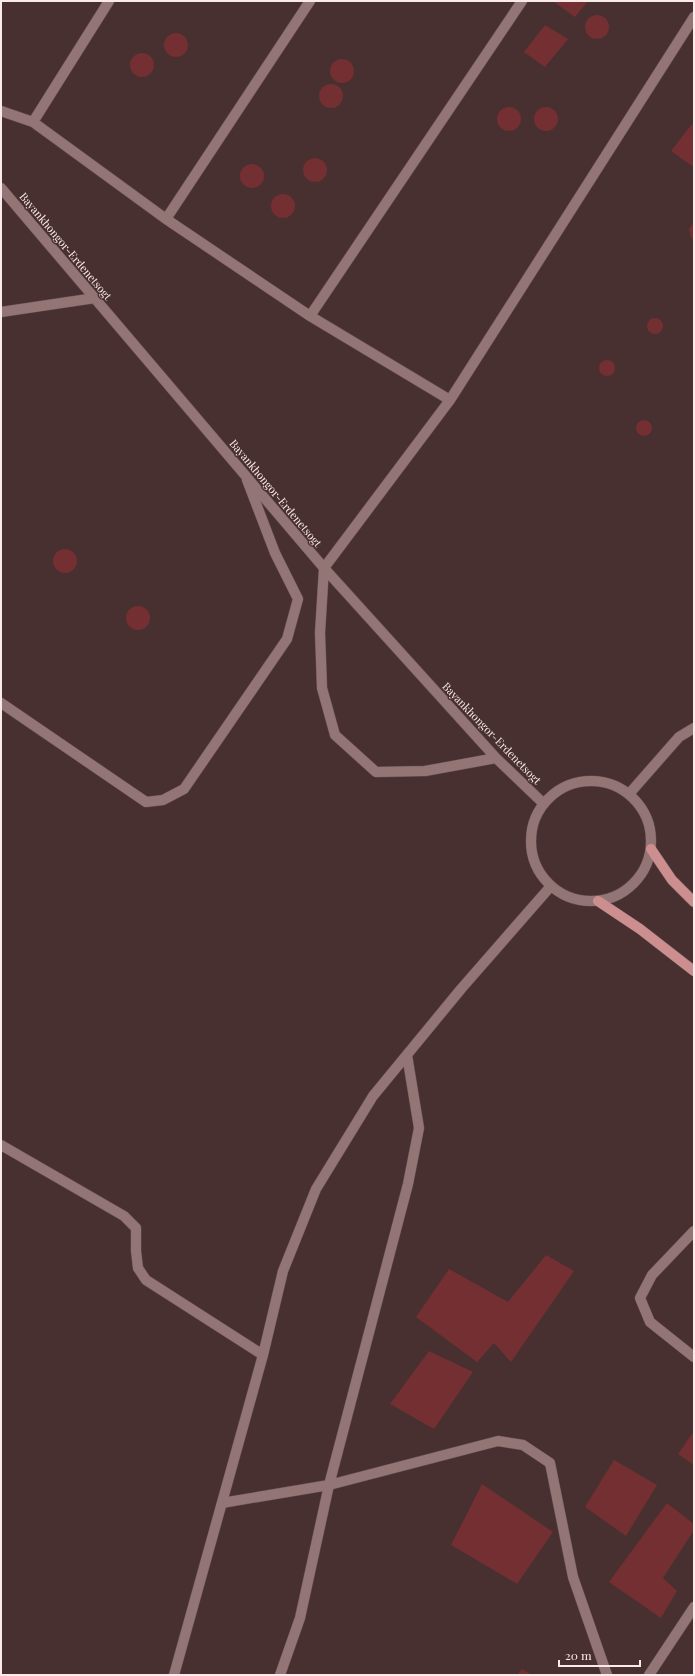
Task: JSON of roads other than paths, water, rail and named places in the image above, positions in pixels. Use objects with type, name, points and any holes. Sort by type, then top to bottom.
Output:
[{"type":"main road","points":[[652,849],[672,880],[694,902]]},
{"type":"main road","points":[[598,901],[640,929],[694,971]]},
{"type":"street","points":[[33,122],[109,1]]},
{"type":"street","points":[[166,219],[310,1]]},
{"type":"street","points":[[310,316],[522,1]]},
{"type":"street","points":[[496,758],[425,771],[376,772],[335,734],[322,688],[320,633],[324,568],[450,400],[694,17]]},
{"type":"street","points":[[1,111],[33,122],[166,219],[310,316],[450,400]]},
{"type":"street","name":"Bayankhongor-Erdenetsogt","points":[[1,188],[324,568],[496,758],[544,804]]},
{"type":"street","points":[[1,312],[96,298]]},
{"type":"street","points":[[1,703],[146,802],[164,800],[184,789],[287,639],[298,599],[275,553],[244,473]]},
{"type":"street","points":[[629,794],[679,738],[694,728]]},
{"type":"street","points":[[584,781],[608,783],[629,794],[642,809],[650,828],[652,849],[645,868],[634,884],[618,896],[598,901],[578,900],[550,886],[537,868],[531,846],[534,824],[544,804],[562,788],[584,781]]},
{"type":"street","points":[[174,1675],[263,1355],[283,1271],[316,1189],[373,1096],[550,886]]},
{"type":"street","points":[[280,1675],[300,1618],[329,1485],[408,1184],[419,1128],[407,1055]]},
{"type":"street","points":[[1,1145],[124,1216],[136,1228],[138,1268],[146,1280],[263,1355]]},
{"type":"street","points":[[694,1231],[652,1275],[640,1298],[650,1322],[694,1357]]},
{"type":"street","points":[[222,1503],[329,1485],[498,1441],[524,1445],[550,1463],[573,1577],[607,1675]]},
{"type":"street","points":[[649,1675],[694,1607]]}]
